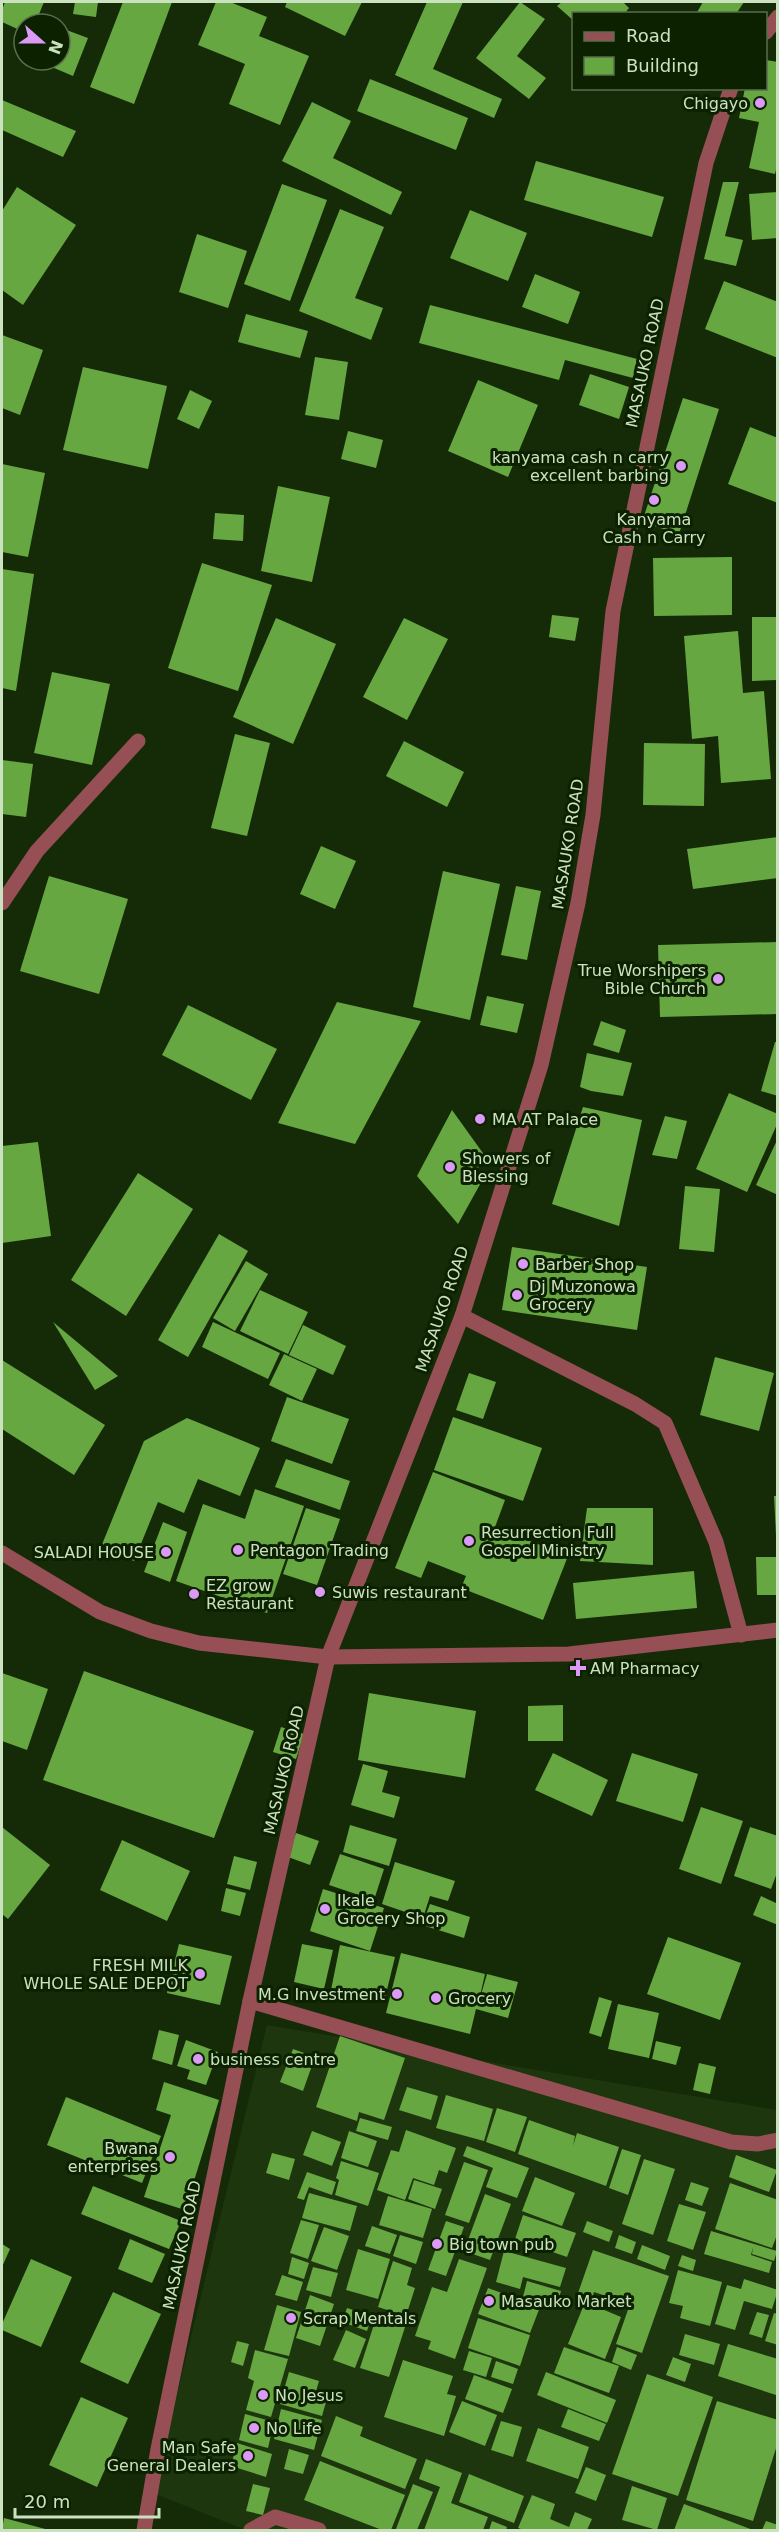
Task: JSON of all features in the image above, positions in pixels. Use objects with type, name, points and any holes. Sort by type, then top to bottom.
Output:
[{"type":"street","points":[[767,30],[777,18]]},
{"type":"street","name":"MASAUKO ROAD","points":[[144,2530],[158,2449],[250,2001],[328,1657],[462,1316],[541,1065],[578,903],[593,815],[613,611],[706,163],[730,90]]},
{"type":"street","points":[[2,903],[37,851],[138,741]]},
{"type":"street","points":[[462,1316],[635,1404],[665,1424],[716,1542],[741,1635]]},
{"type":"street","points":[[2,1552],[100,1612],[151,1631],[199,1643],[328,1657],[569,1654],[777,1630]]},
{"type":"street","points":[[250,2001],[731,2142],[758,2144],[777,2140]]},
{"type":"street","points":[[251,2530],[275,2517],[319,2530]]},
{"type":"shaded area","name":"Masauko Market","points":[[267,2025],[777,2110],[777,2530],[246,2530],[153,2493]]},
{"type":"building","points":[[5,2],[44,2],[40,12],[12,12],[12,27],[2,22]]},
{"type":"building","points":[[75,2],[98,2],[96,17],[73,14]]},
{"type":"building","points":[[123,2],[172,2],[134,104],[90,87]]},
{"type":"building","points":[[216,2],[230,2],[267,17],[259,36],[309,56],[280,125],[229,104],[245,64],[198,45]]},
{"type":"building","points":[[287,2],[362,2],[345,36],[285,7]]},
{"type":"building","points":[[427,2],[463,2],[433,69],[502,99],[494,118],[395,75]]},
{"type":"building","points":[[520,2],[545,19],[517,56],[546,78],[529,99],[476,58]]},
{"type":"building","points":[[562,2],[623,2],[629,8],[626,12],[572,12],[572,19],[557,6]]},
{"type":"building","points":[[703,2],[744,2],[737,12],[697,12]]},
{"type":"building","points":[[72,32],[88,38],[73,76],[64,72],[72,72]]},
{"type":"building","name":"Chigayo","points":[[767,60],[778,62],[778,161],[775,174],[749,168],[759,122],[739,118],[745,90],[767,90]]},
{"type":"building","points":[[370,79],[468,118],[456,150],[357,111]]},
{"type":"building","points":[[2,100],[76,131],[63,157],[2,130]]},
{"type":"building","points":[[312,102],[351,121],[333,158],[402,192],[391,215],[282,161]]},
{"type":"building","points":[[536,161],[664,197],[652,237],[524,200]]},
{"type":"building","points":[[723,182],[739,182],[725,236],[743,240],[736,266],[704,259]]},
{"type":"building","points":[[282,184],[327,200],[290,301],[244,284]]},
{"type":"building","points":[[17,187],[76,225],[23,305],[2,290],[2,211]]},
{"type":"building","points":[[778,192],[778,238],[752,240],[749,194]]},
{"type":"building","points":[[340,209],[384,227],[355,298],[383,308],[371,340],[299,311]]},
{"type":"building","points":[[470,210],[527,233],[508,281],[450,258]]},
{"type":"building","points":[[197,234],[247,251],[228,308],[179,292]]},
{"type":"building","points":[[535,274],[580,292],[568,324],[522,307]]},
{"type":"building","points":[[724,281],[778,302],[778,358],[705,329]]},
{"type":"building","points":[[430,305],[637,359],[633,378],[565,360],[559,380],[419,343]]},
{"type":"building","points":[[246,314],[308,331],[300,358],[238,342]]},
{"type":"building","points":[[2,335],[43,350],[20,415],[2,408]]},
{"type":"building","points":[[315,357],[348,362],[339,420],[305,415]]},
{"type":"building","points":[[83,367],[167,386],[148,469],[63,450]]},
{"type":"building","points":[[590,374],[629,387],[619,419],[579,405]]},
{"type":"building","points":[[478,380],[538,405],[508,477],[448,451]]},
{"type":"building","points":[[190,390],[212,401],[199,429],[177,419]]},
{"type":"building","name":"kanyama cash n carry excellent barbing","points":[[683,398],[719,409],[679,534],[642,522]]},
{"type":"building","points":[[750,427],[778,438],[778,503],[728,484]]},
{"type":"building","points":[[348,431],[383,440],[376,468],[341,459]]},
{"type":"building","points":[[2,464],[45,473],[28,557],[2,552]]},
{"type":"building","points":[[278,486],[330,497],[312,582],[261,571]]},
{"type":"building","points":[[215,513],[244,515],[243,541],[213,539]]},
{"type":"building","points":[[732,557],[732,615],[654,616],[653,558]]},
{"type":"building","points":[[202,563],[272,585],[238,691],[168,668]]},
{"type":"building","points":[[2,569],[34,574],[16,691],[2,688]]},
{"type":"building","points":[[552,615],[579,618],[575,641],[549,637]]},
{"type":"building","points":[[752,617],[778,617],[778,680],[752,681]]},
{"type":"building","points":[[276,618],[336,644],[293,744],[233,717]]},
{"type":"building","points":[[404,618],[448,639],[407,720],[363,697]]},
{"type":"building","points":[[738,631],[743,693],[764,691],[771,779],[721,783],[718,736],[692,739],[684,636]]},
{"type":"building","points":[[52,672],[110,684],[92,765],[34,753]]},
{"type":"building","points":[[235,734],[270,743],[247,836],[211,828]]},
{"type":"building","points":[[404,741],[464,772],[447,807],[386,776]]},
{"type":"building","points":[[644,743],[705,744],[704,806],[643,805]]},
{"type":"building","points":[[2,760],[33,764],[26,817],[2,814]]},
{"type":"building","points":[[778,837],[778,878],[693,889],[687,849]]},
{"type":"building","points":[[321,846],[356,861],[335,909],[300,894]]},
{"type":"building","points":[[443,871],[500,884],[470,1020],[413,1007]]},
{"type":"building","points":[[49,876],[128,899],[99,994],[20,971]]},
{"type":"building","points":[[516,886],[541,891],[527,960],[501,955]]},
{"type":"building","name":"True Worshipers Bible Church","points":[[778,942],[778,1014],[660,1017],[658,945]]},
{"type":"building","points":[[487,996],[524,1004],[517,1033],[480,1025]]},
{"type":"building","points":[[337,1002],[421,1021],[355,1144],[278,1123]]},
{"type":"building","points":[[188,1005],[277,1049],[251,1100],[162,1055]]},
{"type":"building","points":[[601,1021],[626,1030],[619,1053],[593,1045]]},
{"type":"building","points":[[775,1042],[778,1042],[778,1096],[761,1091]]},
{"type":"building","points":[[587,1053],[632,1063],[623,1096],[580,1087]]},
{"type":"building","points":[[729,1093],[778,1114],[778,1122],[747,1192],[696,1169]]},
{"type":"building","points":[[583,1107],[642,1120],[619,1226],[552,1204]]},
{"type":"building","points":[[452,1110],[485,1156],[474,1175],[483,1179],[458,1224],[417,1176]]},
{"type":"building","points":[[665,1116],[687,1121],[677,1159],[652,1155]]},
{"type":"building","points":[[778,1138],[778,1195],[756,1185]]},
{"type":"building","points":[[38,1142],[51,1236],[2,1243],[2,1146]]},
{"type":"building","points":[[138,1173],[193,1209],[126,1316],[71,1280]]},
{"type":"building","points":[[685,1186],[720,1189],[714,1252],[679,1249]]},
{"type":"building","points":[[219,1234],[248,1251],[188,1357],[158,1340]]},
{"type":"building","points":[[512,1247],[647,1267],[637,1330],[502,1310]]},
{"type":"building","points":[[246,1261],[268,1274],[235,1331],[213,1318]]},
{"type":"building","points":[[260,1290],[308,1312],[288,1354],[240,1331]]},
{"type":"building","points":[[53,1322],[118,1376],[95,1390]]},
{"type":"building","points":[[213,1322],[280,1353],[268,1379],[202,1347]]},
{"type":"building","points":[[303,1325],[346,1346],[333,1375],[289,1355]]},
{"type":"building","points":[[284,1354],[317,1369],[302,1401],[269,1385]]},
{"type":"building","points":[[715,1357],[774,1373],[759,1431],[700,1415]]},
{"type":"building","points":[[2,1360],[105,1425],[74,1475],[2,1429]]},
{"type":"building","points":[[469,1373],[496,1382],[483,1419],[456,1410]]},
{"type":"building","points":[[287,1397],[349,1419],[332,1464],[271,1441]]},
{"type":"building","points":[[453,1417],[542,1448],[523,1501],[434,1470]]},
{"type":"building","points":[[187,1418],[260,1448],[240,1496],[198,1479],[184,1513],[158,1502],[134,1561],[101,1547],[144,1441]]},
{"type":"building","points":[[286,1459],[350,1481],[340,1510],[275,1487]]},
{"type":"building","name":"Resurrection Full Gospel Ministry","points":[[433,1472],[505,1500],[495,1527],[568,1556],[543,1620],[461,1588],[466,1576],[428,1561],[421,1578],[395,1568]]},
{"type":"building","name":"Pentagon Trading","points":[[255,1489],[304,1506],[267,1613],[176,1581],[203,1504],[245,1519]]},
{"type":"building","points":[[774,1496],[778,1496],[778,1535],[776,1535]]},
{"type":"building","points":[[306,1508],[340,1519],[317,1585],[283,1574]]},
{"type":"building","points":[[587,1508],[653,1508],[653,1565],[580,1561]]},
{"type":"building","name":"SALADI HOUSE","points":[[163,1522],[187,1532],[170,1582],[144,1572]]},
{"type":"building","points":[[756,1557],[778,1557],[778,1595],[757,1595]]},
{"type":"building","points":[[694,1571],[697,1608],[576,1619],[573,1583]]},
{"type":"building","points":[[84,1671],[254,1731],[214,1838],[43,1780]]},
{"type":"building","points":[[2,1673],[48,1689],[27,1750],[2,1741]]},
{"type":"building","points":[[369,1693],[476,1711],[465,1778],[358,1760]]},
{"type":"building","points":[[563,1705],[563,1741],[528,1741],[528,1706]]},
{"type":"building","points":[[281,1727],[304,1734],[296,1759],[273,1752]]},
{"type":"building","points":[[553,1753],[608,1780],[592,1816],[535,1790]]},
{"type":"building","points":[[632,1753],[698,1774],[683,1822],[616,1801]]},
{"type":"building","points":[[363,1764],[388,1771],[382,1792],[400,1797],[394,1818],[351,1805]]},
{"type":"building","points":[[701,1807],[743,1821],[721,1884],[679,1869]]},
{"type":"building","points":[[350,1825],[397,1839],[389,1866],[343,1852]]},
{"type":"building","points":[[2,1827],[50,1865],[8,1919],[2,1914]]},
{"type":"building","points":[[750,1827],[778,1836],[778,1870],[771,1889],[734,1876]]},
{"type":"building","points":[[296,1833],[319,1841],[310,1865],[288,1857]]},
{"type":"building","points":[[122,1840],[190,1871],[167,1921],[100,1890]]},
{"type":"building","points":[[340,1854],[384,1869],[374,1900],[329,1885]]},
{"type":"building","points":[[234,1856],[257,1862],[250,1890],[227,1884]]},
{"type":"building","points":[[395,1862],[455,1881],[448,1901],[430,1896],[423,1918],[382,1904]]},
{"type":"building","points":[[226,1888],[246,1893],[240,1916],[221,1911]]},
{"type":"building","points":[[323,1889],[384,1908],[370,1951],[310,1931]]},
{"type":"building","points":[[761,1896],[778,1904],[778,1925],[753,1915]]},
{"type":"building","points":[[430,1904],[470,1917],[464,1938],[422,1925]]},
{"type":"building","points":[[668,1937],[741,1963],[720,2020],[647,1994]]},
{"type":"building","name":"FRESH MILK WHOLE SALE DEPOT","points":[[179,1944],[232,1956],[220,2005],[167,1993]]},
{"type":"building","points":[[302,1944],[333,1950],[324,1989],[294,1982]]},
{"type":"building","points":[[340,1945],[395,1957],[384,2002],[331,1990]]},
{"type":"building","points":[[401,1953],[485,1974],[478,2005],[487,1974],[518,1982],[508,2018],[476,2009],[470,2034],[386,2013]]},
{"type":"building","points":[[599,1997],[612,2001],[601,2037],[589,2033]]},
{"type":"building","points":[[618,2004],[659,2013],[649,2058],[608,2049]]},
{"type":"building","points":[[159,2030],[179,2035],[172,2065],[152,2059]]},
{"type":"building","points":[[340,2036],[405,2058],[384,2120],[359,2112],[357,2121],[316,2107]]},
{"type":"building","name":"business centre","points":[[186,2040],[218,2052],[206,2085],[187,2079],[190,2070],[177,2066]]},
{"type":"building","points":[[656,2041],[681,2047],[676,2065],[652,2059]]},
{"type":"building","points":[[293,2049],[315,2057],[303,2091],[280,2082]]},
{"type":"building","points":[[699,2063],[716,2067],[710,2094],[693,2090]]},
{"type":"building","points":[[164,2082],[219,2100],[185,2210],[144,2197],[171,2115],[156,2110]]},
{"type":"building","points":[[407,2087],[438,2096],[431,2120],[399,2110]]},
{"type":"building","points":[[446,2095],[493,2109],[484,2141],[436,2128]]},
{"type":"building","points":[[66,2097],[161,2136],[142,2183],[47,2145]]},
{"type":"building","points":[[497,2108],[527,2117],[515,2152],[486,2142]]},
{"type":"building","points":[[360,2118],[392,2127],[388,2140],[356,2131]]},
{"type":"building","points":[[529,2120],[575,2136],[573,2146],[577,2133],[619,2147],[606,2186],[518,2154]]},
{"type":"building","points":[[406,2130],[456,2148],[447,2173],[439,2170],[434,2185],[413,2178],[405,2200],[377,2190],[391,2150],[399,2152]]},
{"type":"building","points":[[312,2131],[341,2142],[332,2166],[303,2155]]},
{"type":"building","points":[[349,2131],[377,2141],[368,2167],[341,2158]]},
{"type":"building","points":[[467,2146],[529,2168],[517,2198],[486,2187],[493,2168],[463,2156]]},
{"type":"building","points":[[622,2149],[641,2155],[628,2195],[609,2188]]},
{"type":"building","points":[[272,2153],[295,2159],[289,2180],[266,2173]]},
{"type":"building","points":[[736,2155],[777,2170],[769,2192],[729,2177]]},
{"type":"building","points":[[644,2159],[675,2169],[653,2235],[622,2224]]},
{"type":"building","points":[[341,2161],[379,2173],[368,2206],[335,2195],[339,2180],[336,2178]]},
{"type":"building","points":[[464,2162],[488,2170],[469,2223],[445,2215]]},
{"type":"building","points":[[307,2172],[336,2182],[332,2195],[309,2187],[304,2200],[297,2198]]},
{"type":"building","points":[[535,2177],[575,2193],[562,2226],[522,2211]]},
{"type":"building","points":[[414,2180],[442,2189],[435,2209],[408,2199]]},
{"type":"building","points":[[691,2182],[709,2188],[702,2206],[685,2200]]},
{"type":"building","points":[[730,2183],[778,2200],[778,2232],[772,2248],[715,2229]]},
{"type":"building","points":[[93,2186],[181,2221],[169,2249],[81,2214]]},
{"type":"building","points":[[309,2193],[357,2206],[350,2231],[302,2218]]},
{"type":"building","points":[[485,2194],[511,2204],[490,2260],[464,2251]]},
{"type":"building","points":[[388,2196],[432,2209],[423,2238],[379,2225]]},
{"type":"building","points":[[679,2204],[706,2212],[693,2250],[667,2241]]},
{"type":"building","points":[[523,2215],[576,2233],[567,2257],[515,2239]]},
{"type":"building","points":[[301,2220],[319,2225],[308,2259],[290,2253]]},
{"type":"building","points":[[446,2221],[464,2227],[446,2276],[428,2270]]},
{"type":"building","points":[[587,2221],[613,2231],[609,2242],[583,2232]]},
{"type":"building","points":[[372,2226],[397,2235],[390,2254],[365,2246]]},
{"type":"building","points":[[324,2227],[349,2236],[337,2270],[311,2261]]},
{"type":"building","points":[[711,2231],[777,2251],[774,2261],[752,2254],[753,2247],[751,2255],[772,2262],[769,2273],[704,2254]]},
{"type":"building","points":[[400,2235],[423,2242],[416,2264],[393,2256]]},
{"type":"building","points":[[619,2235],[636,2242],[632,2254],[615,2248]]},
{"type":"building","points":[[130,2239],[165,2254],[152,2283],[118,2269]]},
{"type":"building","points":[[2,2244],[10,2249],[2,2267]]},
{"type":"building","points":[[642,2245],[670,2256],[665,2270],[637,2259]]},
{"type":"building","points":[[358,2249],[390,2259],[378,2299],[346,2290]]},
{"type":"building","points":[[593,2250],[669,2276],[642,2353],[616,2344],[630,2304],[594,2292],[591,2301],[577,2296]]},
{"type":"building","points":[[504,2251],[566,2268],[560,2287],[523,2277],[520,2289],[496,2282]]},
{"type":"building","points":[[682,2255],[696,2260],[693,2271],[678,2266]]},
{"type":"building","points":[[292,2257],[309,2263],[304,2279],[288,2274]]},
{"type":"building","points":[[31,2259],[72,2277],[41,2347],[2,2330],[2,2324]]},
{"type":"building","points":[[459,2259],[487,2268],[455,2359],[428,2349],[431,2341],[415,2336],[432,2287],[447,2292]]},
{"type":"building","points":[[393,2261],[412,2268],[407,2285],[415,2288],[406,2316],[378,2307]]},
{"type":"building","points":[[313,2267],[338,2273],[331,2297],[306,2290]]},
{"type":"building","points":[[678,2270],[722,2282],[710,2326],[680,2318],[683,2306],[669,2303]]},
{"type":"building","points":[[282,2275],[303,2282],[297,2301],[275,2295]]},
{"type":"building","points":[[744,2279],[778,2290],[772,2309],[744,2301],[735,2330],[715,2324],[727,2285],[741,2289]]},
{"type":"building","points":[[527,2281],[561,2291],[557,2306],[523,2297]]},
{"type":"building","points":[[488,2288],[540,2307],[530,2333],[478,2314]]},
{"type":"building","points":[[113,2292],[161,2314],[128,2384],[80,2362]]},
{"type":"building","points":[[310,2295],[334,2304],[320,2346],[296,2338]]},
{"type":"building","points":[[585,2302],[621,2317],[605,2359],[568,2344]]},
{"type":"building","points":[[277,2305],[301,2312],[289,2356],[264,2350]]},
{"type":"building","points":[[347,2308],[372,2316],[367,2331],[342,2322]]},
{"type":"building","points":[[757,2312],[769,2315],[762,2338],[749,2334]]},
{"type":"building","points":[[774,2313],[778,2314],[778,2345],[765,2341]]},
{"type":"building","points":[[377,2315],[406,2324],[389,2377],[360,2368]]},
{"type":"building","points":[[478,2318],[530,2335],[520,2366],[468,2348]]},
{"type":"building","points":[[346,2330],[366,2339],[355,2368],[333,2360]]},
{"type":"building","points":[[685,2334],[720,2344],[714,2365],[679,2355]]},
{"type":"building","points":[[237,2341],[249,2344],[243,2366],[231,2362]]},
{"type":"building","points":[[728,2344],[778,2359],[776,2395],[718,2376]]},
{"type":"building","points":[[564,2347],[619,2366],[609,2393],[554,2373]]},
{"type":"building","points":[[617,2347],[637,2355],[631,2370],[612,2362]]},
{"type":"building","points":[[255,2350],[288,2359],[271,2417],[246,2410],[254,2381],[248,2378]]},
{"type":"building","points":[[469,2351],[492,2358],[486,2377],[463,2370]]},
{"type":"building","points":[[673,2357],[691,2364],[685,2382],[666,2375]]},
{"type":"building","points":[[403,2360],[453,2376],[447,2394],[456,2396],[444,2436],[384,2417]]},
{"type":"building","points":[[496,2361],[518,2369],[513,2384],[491,2377]]},
{"type":"building","points":[[289,2372],[319,2381],[314,2398],[326,2402],[322,2416],[280,2404]]},
{"type":"building","points":[[546,2372],[616,2400],[607,2423],[537,2395]]},
{"type":"building","points":[[647,2374],[713,2397],[678,2496],[612,2474]]},
{"type":"building","points":[[474,2375],[512,2389],[503,2413],[465,2399]]},
{"type":"building","points":[[81,2397],[128,2418],[97,2487],[49,2465]]},
{"type":"building","points":[[462,2401],[497,2415],[485,2446],[449,2432]]},
{"type":"building","points":[[717,2401],[778,2420],[778,2442],[753,2521],[686,2500]]},
{"type":"building","points":[[281,2409],[322,2420],[314,2450],[274,2439]]},
{"type":"building","points":[[568,2409],[606,2424],[599,2441],[561,2427]]},
{"type":"building","points":[[245,2414],[274,2422],[268,2448],[239,2440]]},
{"type":"building","points":[[336,2416],[363,2427],[360,2436],[417,2459],[405,2489],[321,2456]]},
{"type":"building","points":[[501,2421],[522,2427],[513,2457],[491,2450]]},
{"type":"building","points":[[538,2428],[589,2447],[578,2479],[526,2461]]},
{"type":"building","points":[[237,2443],[272,2454],[266,2477],[231,2466]]},
{"type":"building","points":[[289,2449],[309,2455],[303,2474],[284,2469]]},
{"type":"building","points":[[426,2459],[462,2473],[451,2503],[488,2517],[483,2530],[424,2530],[440,2487],[419,2479]]},
{"type":"building","points":[[320,2461],[405,2495],[391,2530],[382,2530],[304,2500]]},
{"type":"building","points":[[586,2467],[606,2475],[596,2501],[575,2493]]},
{"type":"building","points":[[469,2474],[524,2496],[514,2523],[459,2502]]},
{"type":"building","points":[[253,2484],[270,2488],[263,2515],[246,2511]]},
{"type":"building","points":[[413,2484],[433,2492],[417,2530],[396,2529]]},
{"type":"building","points":[[632,2486],[667,2498],[657,2530],[622,2520]]},
{"type":"building","points":[[532,2495],[555,2504],[550,2519],[569,2527],[575,2512],[592,2519],[587,2530],[524,2530],[518,2528]]},
{"type":"building","points":[[684,2504],[753,2530],[674,2530]]},
{"type":"building","points":[[4,2518],[49,2530],[2,2530]]},
{"type":"building","points":[[492,2521],[507,2527],[506,2530],[489,2530]]},
{"type":"building","points":[[766,2521],[778,2525],[778,2530],[762,2530]]},
{"type":"place","name":"Chigayo","points":[[760,103]]},
{"type":"place","name":"kanyama cash n carry excellent barbing","points":[[681,466]]},
{"type":"place","name":"Kanyama Cash n Carry","points":[[654,500]]},
{"type":"place","name":"True Worshipers Bible Church","points":[[718,979]]},
{"type":"place","name":"MA AT Palace","points":[[480,1119]]},
{"type":"place","name":"Showers of Blessing","points":[[450,1167]]},
{"type":"place","name":"Barber Shop","points":[[523,1264]]},
{"type":"place","name":"Dj Muzonowa Grocery","points":[[517,1295]]},
{"type":"place","name":"Resurrection Full Gospel Ministry","points":[[469,1541]]},
{"type":"place","name":"Pentagon Trading","points":[[238,1550]]},
{"type":"place","name":"SALADI HOUSE","points":[[166,1552]]},
{"type":"place","name":"Suwis restaurant","points":[[320,1592]]},
{"type":"place","name":"EZ grow Restaurant","points":[[194,1594]]},
{"type":"place","name":"AM Pharmacy","points":[[578,1668]]},
{"type":"place","name":"Ikale Grocery Shop","points":[[325,1909]]},
{"type":"place","name":"FRESH MILK WHOLE SALE DEPOT","points":[[200,1974]]},
{"type":"place","name":"M.G Investment","points":[[397,1994]]},
{"type":"place","name":"Grocery","points":[[436,1998]]},
{"type":"place","name":"business centre","points":[[198,2059]]},
{"type":"place","name":"Bwana enterprises","points":[[170,2157]]},
{"type":"place","name":"Big town pub","points":[[437,2244]]},
{"type":"place","name":"Masauko Market","points":[[489,2301]]},
{"type":"place","name":"Scrap Mentals","points":[[291,2318]]},
{"type":"place","name":"No Jesus","points":[[263,2395]]},
{"type":"place","name":"No Life","points":[[254,2428]]},
{"type":"place","name":"Man Safe General Dealers","points":[[248,2456]]}]
